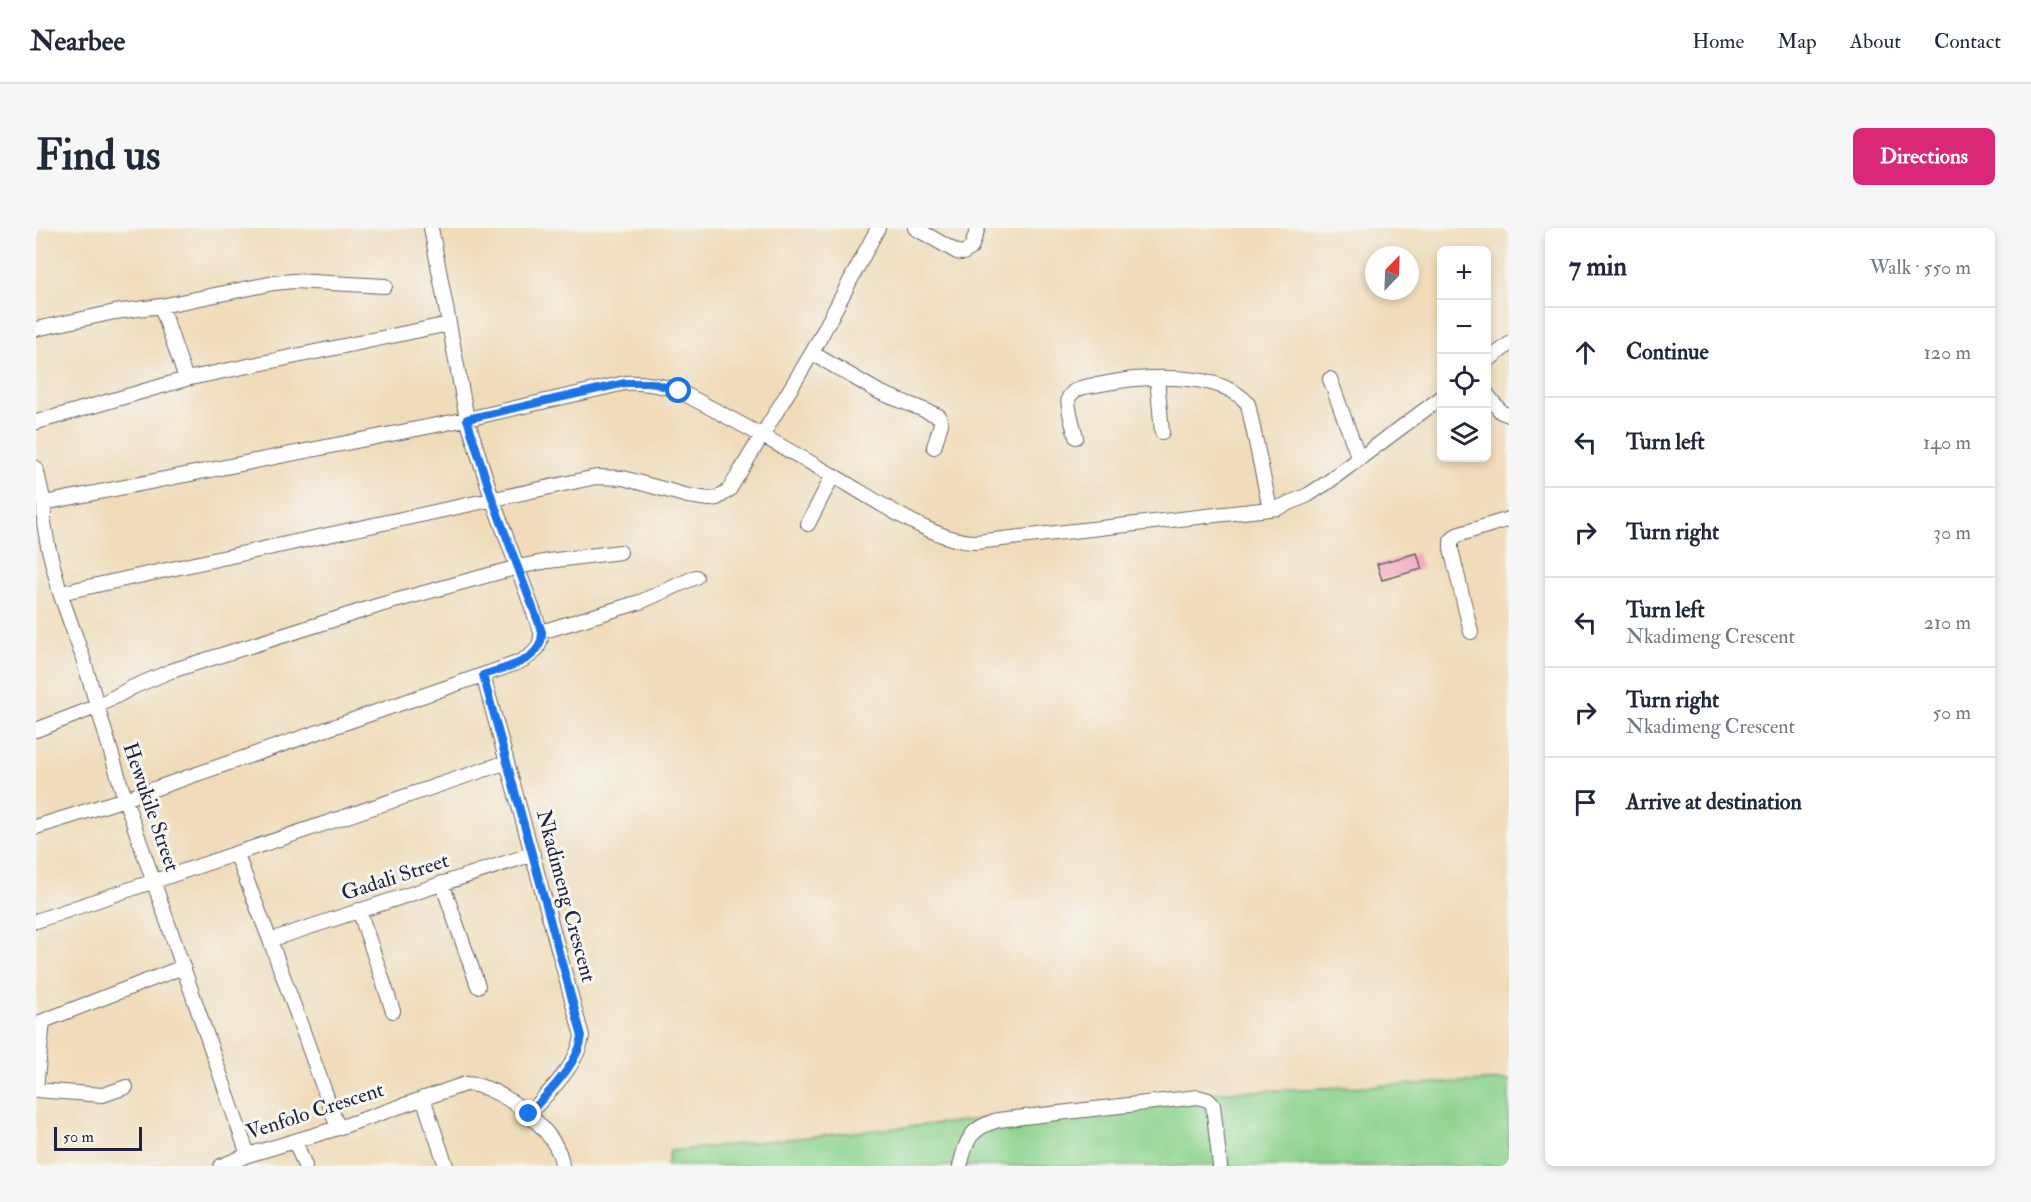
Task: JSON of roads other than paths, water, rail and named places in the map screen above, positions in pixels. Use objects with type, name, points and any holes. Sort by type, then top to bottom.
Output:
[{"type":"street","points":[[36,827],[125,799],[517,663],[534,654],[540,645],[542,632],[492,498],[467,419],[431,228]]},
{"type":"street","points":[[60,593],[580,480],[610,476],[688,496],[717,498],[729,490],[763,436],[812,353],[879,228]]},
{"type":"street","points":[[915,228],[960,253],[971,248],[978,228]]},
{"type":"street","points":[[36,329],[274,283],[294,281],[385,286]]},
{"type":"street","points":[[161,306],[186,379]]},
{"type":"street","points":[[36,424],[186,379],[449,324]]},
{"type":"street","points":[[1491,359],[1509,344]]},
{"type":"street","points":[[812,353],[879,392],[939,416],[941,424],[934,447]]},
{"type":"street","points":[[1157,378],[1162,432]]},
{"type":"street","points":[[1076,437],[1068,404],[1074,391],[1080,388],[1126,379],[1157,378],[1196,381],[1218,386],[1238,394],[1249,407],[1270,509]]},
{"type":"street","points":[[1330,379],[1359,459]]},
{"type":"street","points":[[45,503],[467,419],[638,382],[652,383],[679,391],[833,475],[924,528],[955,541],[968,543],[1270,509],[1289,504],[1308,495],[1437,401]]},
{"type":"street","points":[[1491,399],[1501,412],[1509,415]]},
{"type":"street","name":"Hewukile Street","points":[[36,468],[45,503],[44,523],[48,546],[60,593],[82,655],[125,799],[248,1155]]},
{"type":"street","points":[[808,524],[833,475]]},
{"type":"street","points":[[1471,632],[1452,554],[1451,541],[1457,536],[1509,519]]},
{"type":"street","points":[[36,730],[96,707],[133,687],[192,664],[380,605],[518,567],[620,552]]},
{"type":"street","points":[[542,632],[640,602],[696,576]]},
{"type":"street","name":"Nkadimeng Crescent","points":[[483,675],[582,1036],[579,1052],[572,1063],[529,1114]]},
{"type":"street","points":[[36,921],[507,762]]},
{"type":"street","points":[[236,853],[338,1128]]},
{"type":"street","name":"Gadali Street","points":[[270,940],[533,854]]},
{"type":"street","points":[[442,883],[478,986]]},
{"type":"street","points":[[359,910],[393,1011]]},
{"type":"street","points":[[126,1087],[103,1095],[36,1089],[40,1021],[183,967]]},
{"type":"street","name":"Venfolo Crescent","points":[[221,1166],[248,1155],[338,1128],[465,1084],[473,1084],[495,1090],[529,1114],[556,1144],[562,1166]]},
{"type":"street","points":[[960,1166],[966,1143],[972,1133],[982,1125],[998,1120],[1198,1097],[1208,1100],[1213,1105],[1220,1166]]},
{"type":"street","points":[[423,1098],[446,1166]]},
{"type":"street","points":[[295,1141],[305,1166]]}]
